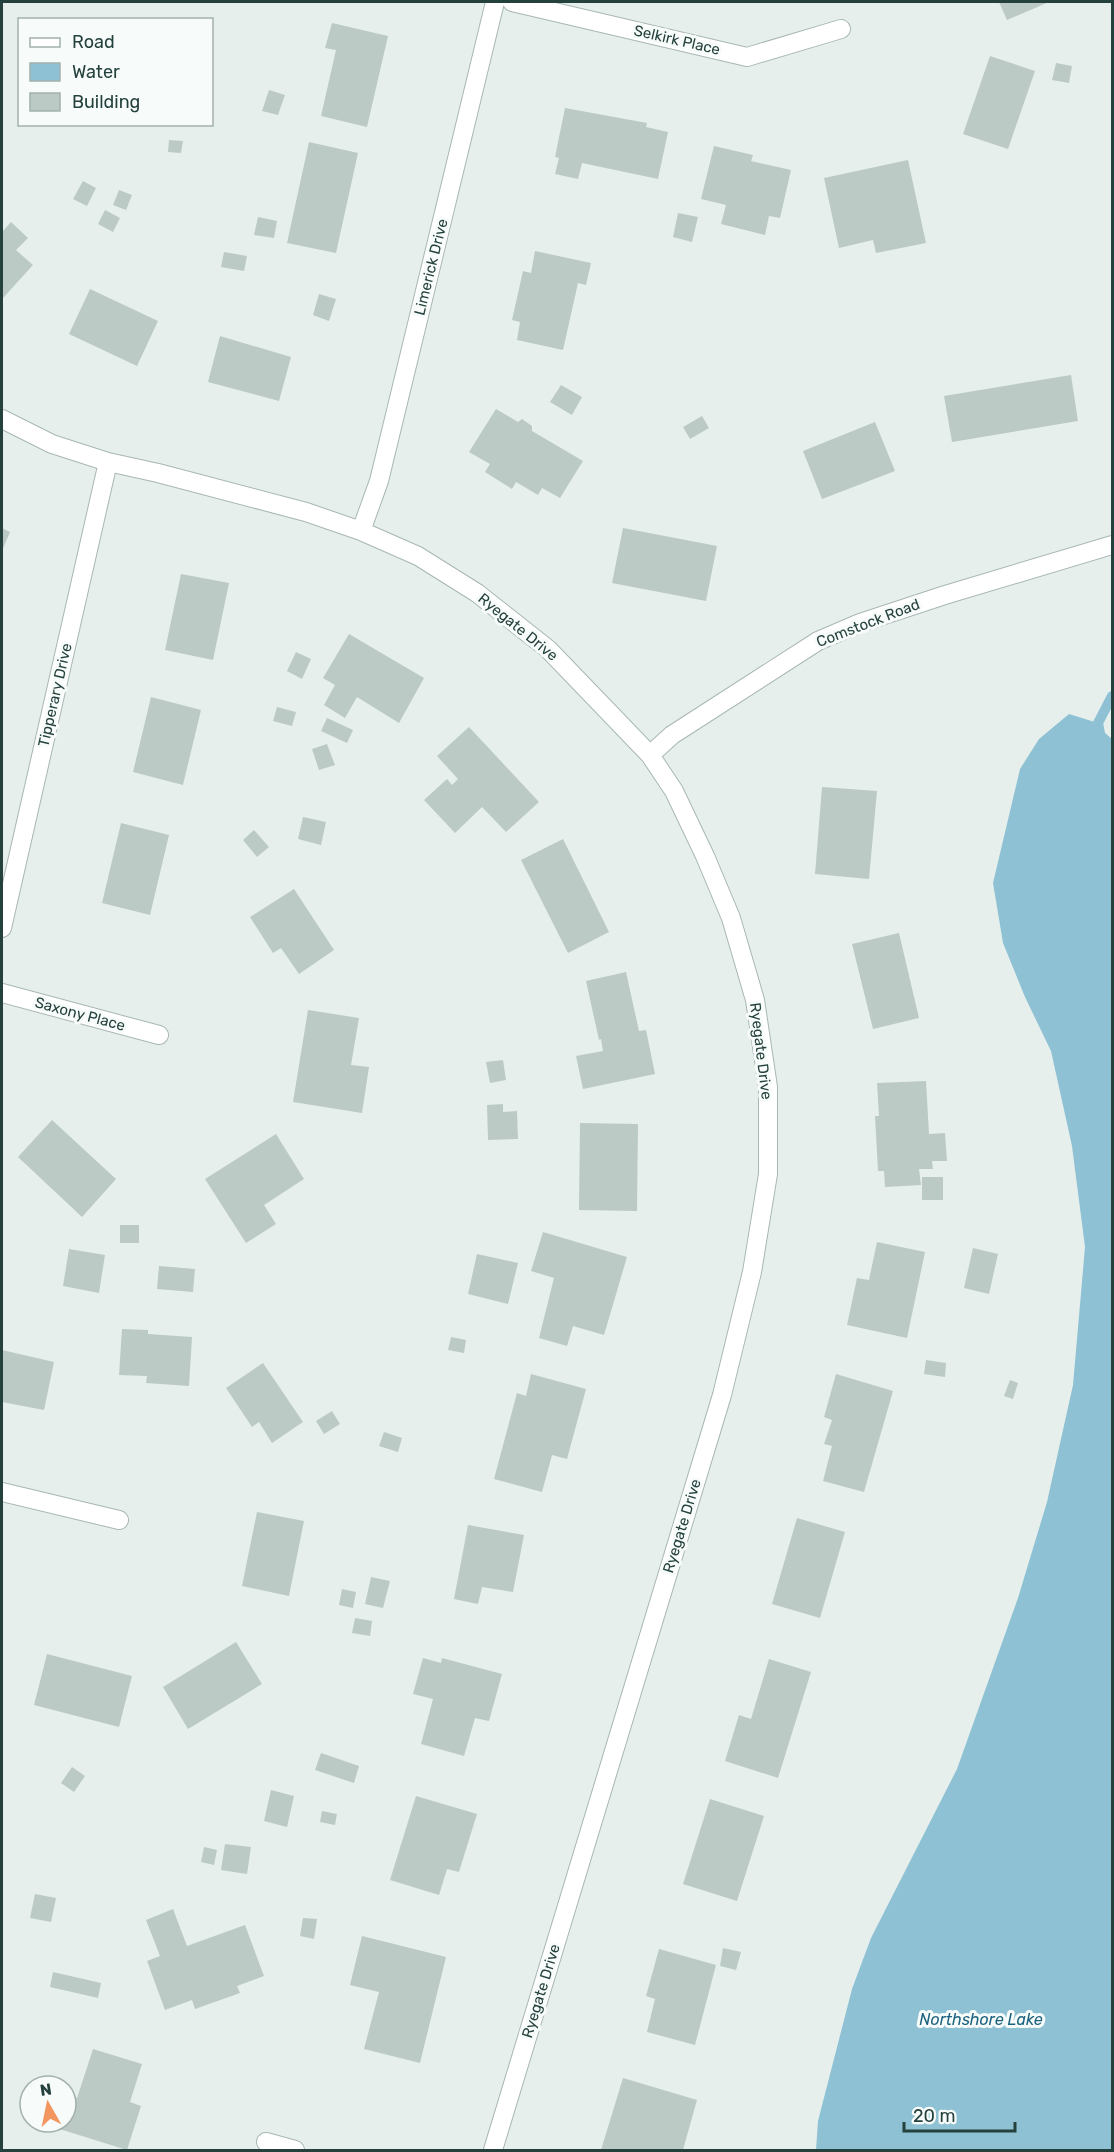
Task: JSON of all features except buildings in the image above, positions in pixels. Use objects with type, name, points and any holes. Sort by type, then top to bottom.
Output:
[{"type":"street","name":"Limerick Drive","points":[[361,531],[379,481],[495,2]]},
{"type":"street","name":"Selkirk Place","points":[[512,2],[747,57],[841,29]]},
{"type":"street","name":"Ryegate Drive","points":[[2,419],[52,444],[108,462],[306,512],[361,531],[418,556],[477,593],[548,649],[650,755],[674,791],[705,856],[731,918],[737,939],[754,1000],[768,1087],[768,1174],[752,1272],[722,1395],[493,2151]]},
{"type":"street","name":"Tipperary Drive","points":[[2,928],[108,462]]},
{"type":"street","name":"Comstock Road","points":[[650,755],[672,735],[818,640],[934,599],[1113,545]]},
{"type":"street","name":"Saxony Place","points":[[2,993],[159,1035]]},
{"type":"street","points":[[2,1492],[119,1520]]},
{"type":"street","points":[[266,2142],[295,2151]]},
{"type":"water","name":"Northshore Lake","points":[[1069,714],[1098,723],[1098,727],[1112,739],[1112,2150],[816,2150],[818,2121],[852,1989],[871,1938],[957,1769],[1018,1598],[1047,1502],[1073,1385],[1085,1247],[1072,1146],[1051,1051],[1025,997],[1003,943],[993,883],[1020,769],[1039,739]]},
{"type":"waterway","points":[[1101,739],[1098,723],[1112,696]]}]
